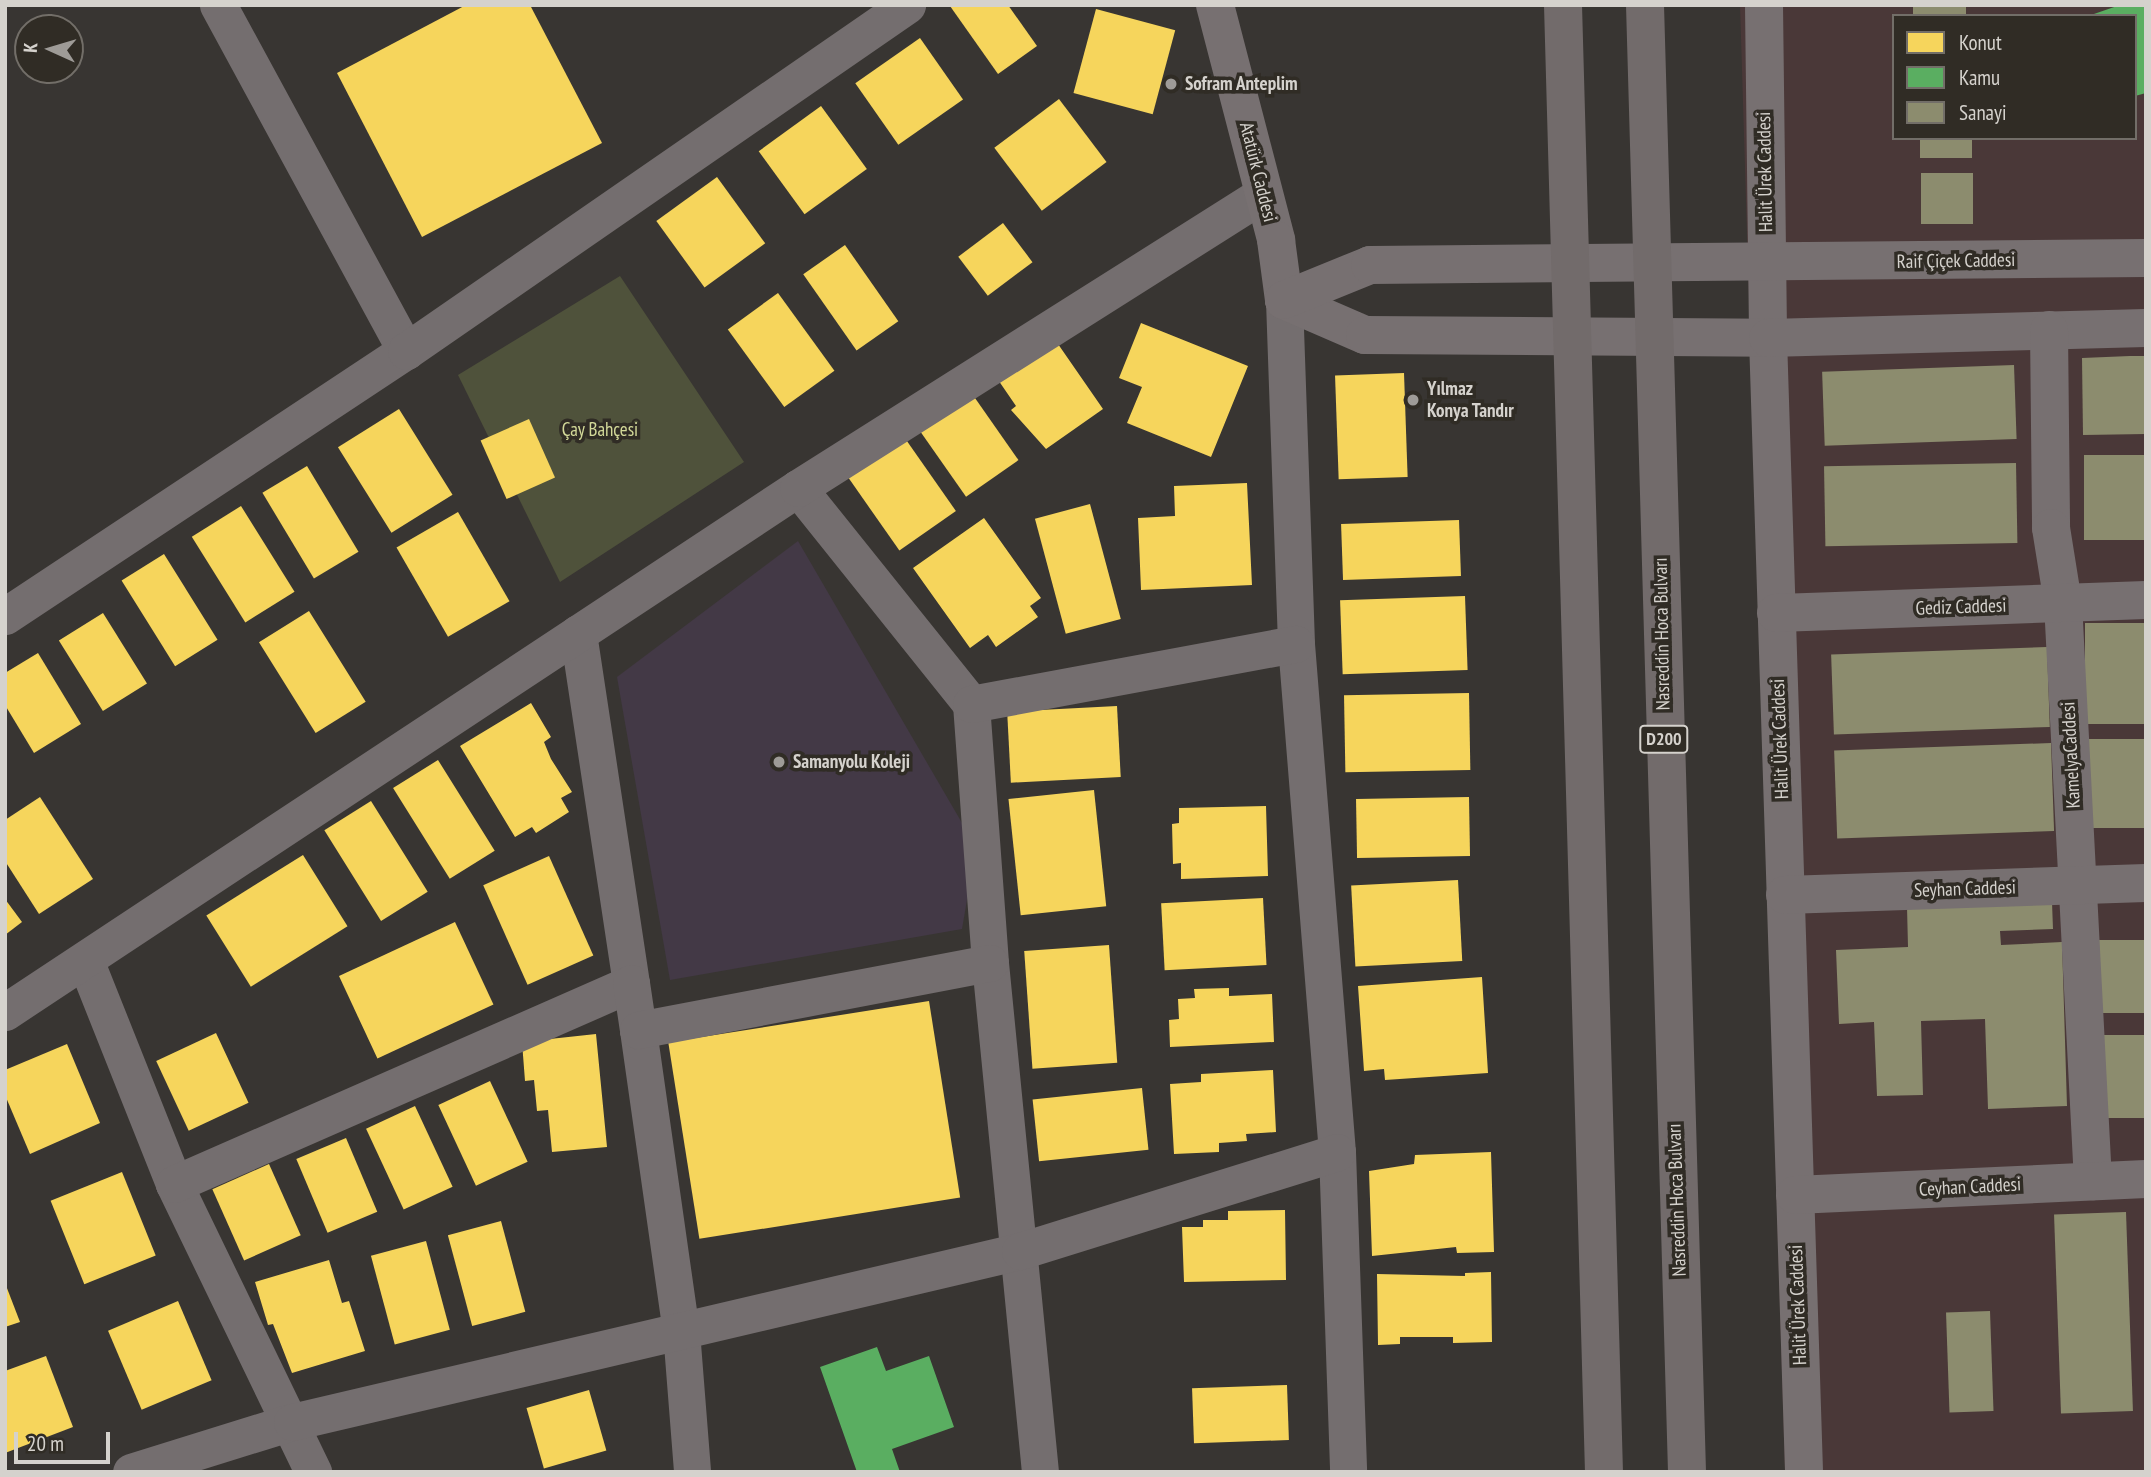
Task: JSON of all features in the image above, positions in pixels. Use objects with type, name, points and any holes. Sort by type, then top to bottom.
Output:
[{"type":"highway","points":[[1563,5],[1604,1472]]},
{"type":"highway","name":"Nasreddin Hoca Bulvarı","points":[[1645,5],[1687,1472]]},
{"type":"street","points":[[218,5],[405,351]]},
{"type":"street","points":[[5,616],[405,351],[907,5]]},
{"type":"street","name":"Atatürk Caddesi","points":[[1215,5],[1263,194],[1284,300]]},
{"type":"street","name":"Halit Ürek Caddesi","points":[[1764,5],[1768,338],[1804,1472]]},
{"type":"street","points":[[5,1012],[798,488],[1263,194]]},
{"type":"street","name":"Raif Çiçek Caddesi","points":[[1284,300],[1370,265],[2146,258]]},
{"type":"street","points":[[1348,1472],[1338,1152],[1296,644],[1284,300],[1365,335],[1768,338],[2146,328]]},
{"type":"street","name":"KamelyaCaddesi","points":[[2049,330],[2051,528],[2063,603],[2093,1181]]},
{"type":"street","points":[[798,488],[971,705],[990,963],[1040,1472]]},
{"type":"street","name":"Gediz Caddesi","points":[[1776,613],[2146,600]]},
{"type":"street","points":[[578,633],[681,1331],[692,1472]]},
{"type":"street","points":[[971,705],[1296,644]]},
{"type":"street","name":"Seyhan Caddesi","points":[[1785,895],[2146,883]]},
{"type":"street","points":[[85,960],[174,1184],[292,1422],[313,1472]]},
{"type":"street","points":[[638,1030],[990,963]]},
{"type":"street","points":[[174,1184],[631,983]]},
{"type":"street","points":[[131,1472],[292,1422],[1020,1251],[1338,1152]]},
{"type":"street","name":"Ceyhan Caddesi","points":[[1794,1195],[2146,1179]]},
{"type":"shaded area","points":[[1740,5],[2146,5],[2146,1472],[1785,1472]]},
{"type":"shaded area","name":"Samanyolu Koleji","points":[[798,541],[976,847],[962,929],[670,980],[617,677]]},
{"type":"green space","name":"Çay Bahçesi","points":[[620,276],[744,462],[560,582],[458,375]]},
{"type":"building: Konut","points":[[466,5],[530,5],[602,143],[422,237],[337,73]]},
{"type":"building: Konut","points":[[1008,5],[1037,46],[998,74],[950,6]]},
{"type":"building: Konut","points":[[1096,9],[1175,30],[1153,114],[1073,93]]},
{"type":"building: Konut","points":[[920,38],[963,99],[898,145],[855,83]]},
{"type":"building: Konut","points":[[1059,99],[1107,162],[1042,211],[994,148]]},
{"type":"building: Konut","points":[[821,106],[867,169],[805,214],[759,151]]},
{"type":"building: Konut","points":[[717,177],[765,243],[705,287],[656,221]]},
{"type":"building: Konut","points":[[1003,223],[1032,262],[988,296],[958,257]]},
{"type":"building: Konut","points":[[845,245],[898,321],[857,350],[803,274]]},
{"type":"building: Konut","points":[[778,293],[834,371],[784,407],[728,329]]},
{"type":"building: Konut","points":[[1141,323],[1248,366],[1211,457],[1127,423],[1142,387],[1119,378]]},
{"type":"building: Konut","points":[[1049,331],[1103,409],[1046,449],[1011,410],[1016,406],[992,371]]},
{"type":"building: Konut","points":[[1404,373],[1408,477],[1339,479],[1335,375]]},
{"type":"building: Konut","points":[[968,388],[1018,460],[966,497],[916,425]]},
{"type":"building: Konut","points":[[399,409],[453,495],[391,533],[338,447]]},
{"type":"building: Konut","points":[[529,419],[555,477],[507,499],[481,441]]},
{"type":"building: Konut","points":[[902,434],[956,511],[899,551],[845,474]]},
{"type":"building: Konut","points":[[307,466],[359,552],[314,578],[262,493]]},
{"type":"building: Konut","points":[[1247,483],[1252,585],[1141,590],[1138,518],[1175,516],[1174,486]]},
{"type":"building: Konut","points":[[1090,504],[1121,619],[1066,634],[1035,519]]},
{"type":"building: Konut","points":[[241,506],[295,592],[245,622],[192,537]]},
{"type":"building: Konut","points":[[458,512],[509,601],[448,637],[397,548]]},
{"type":"building: Konut","points":[[984,518],[1041,598],[1030,606],[1038,617],[996,647],[988,635],[970,648],[913,568]]},
{"type":"building: Konut","points":[[1459,520],[1461,576],[1343,580],[1341,524]]},
{"type":"building: Konut","points":[[164,554],[218,640],[175,666],[122,580]]},
{"type":"building: Konut","points":[[1465,596],[1468,670],[1343,674],[1340,600]]},
{"type":"building: Konut","points":[[309,611],[366,702],[316,733],[259,642]]},
{"type":"building: Konut","points":[[103,613],[147,683],[103,711],[59,641]]},
{"type":"building: Konut","points":[[38,653],[81,724],[34,753],[5,705],[5,673]]},
{"type":"building: Konut","points":[[1469,693],[1470,770],[1345,772],[1344,695]]},
{"type":"building: Konut","points":[[531,703],[551,737],[544,742],[551,759],[572,792],[561,798],[569,812],[536,833],[532,827],[515,837],[460,746]]},
{"type":"building: Konut","points":[[1117,706],[1121,777],[1011,783],[1007,712]]},
{"type":"building: Konut","points":[[438,760],[495,851],[450,879],[393,788]]},
{"type":"building: Konut","points":[[1094,790],[1106,906],[1021,915],[1008,799]]},
{"type":"building: Konut","points":[[40,797],[93,879],[39,914],[5,861],[5,820]]},
{"type":"building: Konut","points":[[1469,797],[1470,856],[1357,858],[1356,799]]},
{"type":"building: Konut","points":[[371,801],[428,892],[381,921],[324,830]]},
{"type":"building: Konut","points":[[1266,806],[1268,876],[1181,879],[1181,863],[1173,864],[1172,824],[1179,823],[1179,808]]},
{"type":"building: Konut","points":[[303,855],[348,926],[251,987],[206,915]]},
{"type":"building: Konut","points":[[549,856],[593,956],[528,985],[483,885]]},
{"type":"building: Konut","points":[[1458,880],[1462,961],[1355,966],[1351,886]]},
{"type":"building: Konut","points":[[1263,898],[1267,965],[1165,970],[1161,903]]},
{"type":"building: Konut","points":[[5,899],[22,922],[5,935]]},
{"type":"building: Konut","points":[[455,922],[493,1004],[377,1059],[339,976]]},
{"type":"building: Konut","points":[[1109,945],[1117,1063],[1032,1069],[1024,951]]},
{"type":"building: Konut","points":[[1482,977],[1488,1073],[1385,1080],[1384,1069],[1364,1071],[1358,986]]},
{"type":"building: Konut","points":[[1229,988],[1229,996],[1272,994],[1274,1042],[1170,1047],[1169,1020],[1179,1019],[1178,999],[1195,998],[1194,989]]},
{"type":"building: Konut","points":[[929,1001],[960,1198],[699,1239],[668,1042]]},
{"type":"building: Konut","points":[[216,1033],[249,1103],[189,1131],[156,1061]]},
{"type":"building: Konut","points":[[596,1034],[607,1147],[552,1152],[548,1110],[537,1111],[534,1080],[525,1081],[522,1042]]},
{"type":"building: Konut","points":[[67,1044],[100,1123],[30,1154],[5,1095],[5,1070]]},
{"type":"building: Konut","points":[[1273,1070],[1276,1132],[1246,1134],[1247,1141],[1219,1143],[1219,1152],[1174,1154],[1170,1084],[1201,1082],[1201,1074]]},
{"type":"building: Konut","points":[[490,1081],[528,1162],[476,1186],[438,1105]]},
{"type":"building: Konut","points":[[1142,1088],[1148,1150],[1039,1161],[1033,1099]]},
{"type":"building: Konut","points":[[415,1106],[453,1187],[404,1209],[366,1129]]},
{"type":"building: Konut","points":[[346,1138],[377,1212],[328,1233],[296,1159]]},
{"type":"building: Konut","points":[[1491,1152],[1494,1252],[1457,1253],[1456,1247],[1372,1256],[1369,1171],[1414,1164],[1415,1155]]},
{"type":"building: Konut","points":[[269,1164],[301,1235],[244,1260],[212,1189]]},
{"type":"building: Konut","points":[[122,1172],[156,1255],[84,1284],[51,1201]]},
{"type":"building: Konut","points":[[1285,1210],[1286,1280],[1184,1282],[1182,1227],[1203,1227],[1203,1220],[1228,1220],[1228,1211]]},
{"type":"building: Konut","points":[[501,1221],[525,1312],[472,1326],[448,1235]]},
{"type":"building: Konut","points":[[426,1241],[450,1330],[395,1345],[371,1256]]},
{"type":"building: Konut","points":[[329,1260],[342,1303],[349,1301],[365,1351],[292,1373],[273,1324],[268,1325],[255,1282]]},
{"type":"building: Konut","points":[[1491,1272],[1492,1342],[1453,1343],[1453,1337],[1400,1337],[1400,1344],[1378,1345],[1377,1274],[1465,1276],[1465,1273]]},
{"type":"building: Konut","points":[[5,1283],[20,1322],[5,1327]]},
{"type":"building: Konut","points":[[178,1301],[212,1380],[142,1410],[108,1331]]},
{"type":"building: Konut","points":[[46,1356],[73,1427],[5,1453],[5,1371]]},
{"type":"building: Konut","points":[[1287,1385],[1289,1440],[1194,1443],[1192,1388]]},
{"type":"building: Konut","points":[[589,1390],[606,1451],[544,1468],[527,1408]]},
{"type":"building: Kamu","points":[[2120,5],[2146,5],[2146,93],[2137,95],[2137,14],[2094,14]]},
{"type":"building: Kamu","points":[[877,1347],[886,1371],[929,1356],[954,1427],[892,1449],[900,1472],[857,1472],[820,1367]]},
{"type":"building: Sanayi","points":[[1913,5],[1966,5],[1966,14],[1913,14]]},
{"type":"building: Sanayi","points":[[1920,140],[1972,140],[1972,158],[1920,158]]},
{"type":"building: Sanayi","points":[[1921,173],[1973,173],[1973,224],[1921,224]]},
{"type":"building: Sanayi","points":[[2146,356],[2146,434],[2083,435],[2082,358]]},
{"type":"building: Sanayi","points":[[2014,365],[2017,439],[1825,446],[1822,372]]},
{"type":"building: Sanayi","points":[[2084,455],[2146,455],[2146,540],[2084,540]]},
{"type":"building: Sanayi","points":[[2016,463],[2017,543],[1825,546],[1824,466]]},
{"type":"building: Sanayi","points":[[2085,623],[2146,623],[2146,724],[2085,724]]},
{"type":"building: Sanayi","points":[[2047,647],[2050,727],[1834,734],[1831,655]]},
{"type":"building: Sanayi","points":[[2089,739],[2146,739],[2146,828],[2089,828]]},
{"type":"building: Sanayi","points":[[2051,743],[2054,831],[1837,839],[1834,751]]},
{"type":"building: Sanayi","points":[[2052,902],[2053,929],[2000,931],[2001,945],[2062,942],[2067,1106],[1988,1109],[1985,1019],[1921,1021],[1923,1095],[1877,1096],[1874,1022],[1839,1024],[1836,950],[1908,947],[1907,907]]},
{"type":"building: Sanayi","points":[[2093,940],[2146,940],[2146,1013],[2093,1013]]},
{"type":"building: Sanayi","points":[[2096,1035],[2146,1035],[2146,1118],[2096,1118]]},
{"type":"building: Sanayi","points":[[2126,1212],[2133,1411],[2061,1413],[2054,1215]]},
{"type":"building: Sanayi","points":[[1990,1311],[1993,1411],[1950,1412],[1946,1313]]},
{"type":"place","name":"Sofram Anteplim","points":[[1171,84]]},
{"type":"place","name":"Yılmaz Konya Tandır","points":[[1413,400]]},
{"type":"place","name":"Samanyolu Koleji","points":[[779,762]]}]
